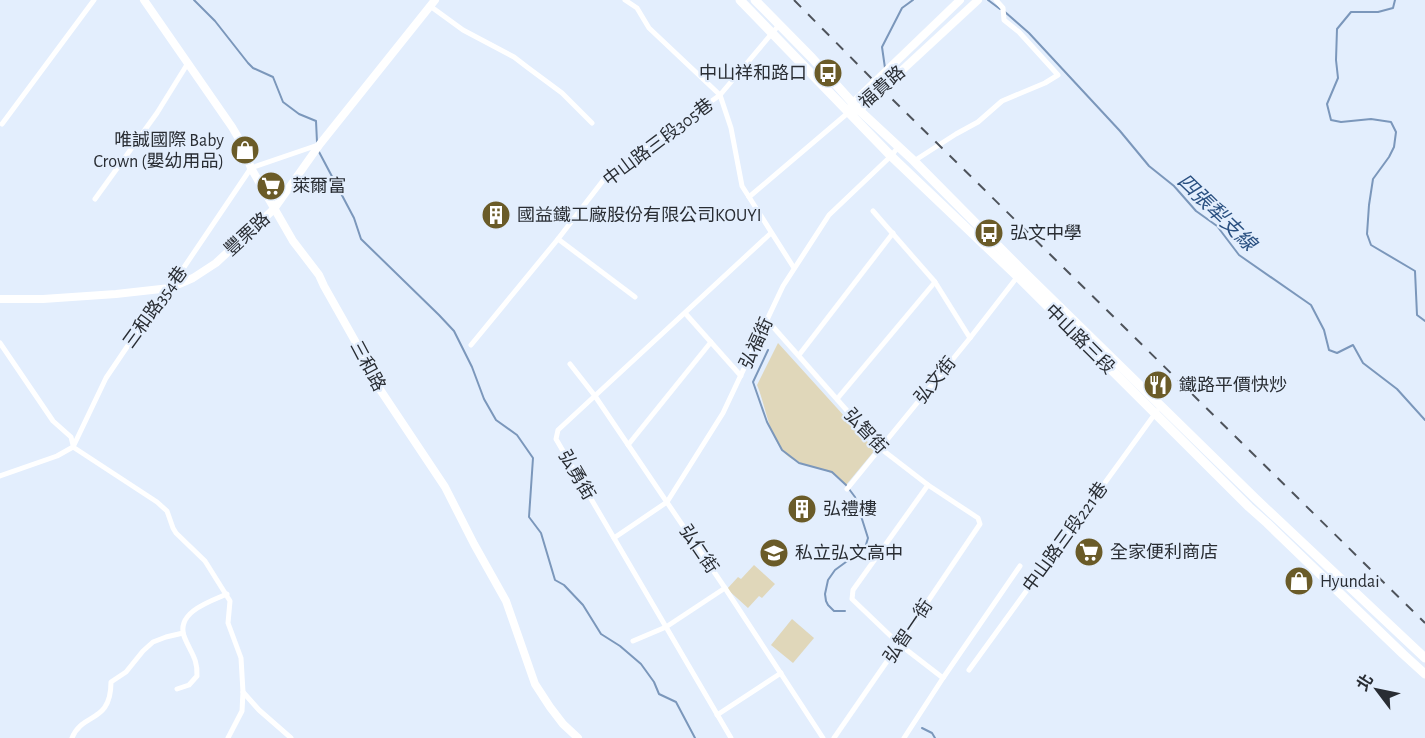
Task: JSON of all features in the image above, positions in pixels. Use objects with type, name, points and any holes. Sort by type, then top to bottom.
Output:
[{"type":"main road","name":"中山路三段","points":[[740,0],[891,156],[1161,405],[1257,500],[1425,658]]},
{"type":"main road","name":"中山路三段","points":[[754,0],[812,57],[856,106],[914,161],[1155,414],[1425,674]]},
{"type":"street","points":[[2,124],[94,0]]},
{"type":"street","name":"三和路","points":[[144,0],[232,127],[274,209],[293,241],[319,275],[379,388],[445,487],[506,601],[535,684],[550,708],[578,738]]},
{"type":"street","points":[[625,0],[637,8],[649,28],[720,94],[730,128],[742,186],[794,268]]},
{"type":"street","name":"福貴路","points":[[856,106],[881,74],[960,0]]},
{"type":"street","points":[[914,161],[978,122],[1002,101],[1058,75],[1019,32],[1004,20],[1003,8],[996,0]]},
{"type":"street","name":"福貴路","points":[[849,112],[977,1]]},
{"type":"street","points":[[433,3],[463,30],[527,66],[562,93],[592,123]]},
{"type":"street","name":"豐栗路","points":[[0,299],[43,299],[170,288],[193,278],[216,263],[274,209],[320,144],[433,3]]},
{"type":"street","name":"中山路三段305巷","points":[[471,345],[605,178],[720,94],[779,25]]},
{"type":"street","points":[[95,199],[157,113],[188,63]]},
{"type":"street","points":[[749,197],[849,112]]},
{"type":"street","points":[[251,168],[320,144]]},
{"type":"street","name":"弘福街","points":[[614,538],[667,502],[723,413],[783,285],[794,268],[829,215],[899,146]]},
{"type":"street","name":"三和路354巷","points":[[73,447],[106,378],[251,168]]},
{"type":"street","points":[[873,211],[935,282],[970,338]]},
{"type":"street","name":"弘勇街","points":[[731,738],[556,439],[558,430],[771,233]]},
{"type":"street","points":[[799,355],[893,233]]},
{"type":"street","points":[[558,239],[635,297]]},
{"type":"street","name":"弘文街","points":[[847,489],[1021,274]]},
{"type":"street","points":[[837,399],[935,282]]},
{"type":"street","points":[[685,313],[741,376]]},
{"type":"street","name":"弘智街","points":[[767,320],[880,448],[928,485],[978,518],[980,524]]},
{"type":"street","points":[[628,445],[711,342]]},
{"type":"street","points":[[0,343],[53,421],[71,437],[73,447],[162,506],[167,511],[176,533],[205,561],[227,594],[230,601],[228,623],[241,658],[243,692],[242,711],[228,738]]},
{"type":"street","name":"弘仁街","points":[[570,364],[595,396],[667,502],[823,738]]},
{"type":"street","name":"中山路三段221巷","points":[[969,670],[1161,405]]},
{"type":"street","points":[[0,476],[57,456],[73,447]]},
{"type":"street","points":[[928,485],[853,590],[852,600],[899,644],[943,678]]},
{"type":"street","name":"弘智一街","points":[[834,738],[980,524]]},
{"type":"street","points":[[904,738],[1020,566]]},
{"type":"street","points":[[633,641],[666,627],[725,588]]},
{"type":"street","points":[[177,689],[189,685],[197,676],[198,664],[183,633],[185,621],[190,613],[201,605],[227,594]]},
{"type":"street","points":[[72,738],[78,729],[104,710],[109,703],[111,682],[126,672],[142,651],[153,642],[183,633]]},
{"type":"street","points":[[717,715],[781,673]]},
{"type":"street","points":[[243,692],[258,710],[291,738]]},
{"type":"shaded area","points":[[778,343],[875,450],[846,485],[827,471],[800,463],[787,456],[780,448],[770,428],[757,385]]},
{"type":"shaded area","points":[[754,565],[775,584],[762,598],[759,596],[748,608],[727,589],[738,577],[741,579]]},
{"type":"shaded area","points":[[792,619],[814,638],[793,663],[771,645]]},
{"type":"waterway","points":[[194,0],[215,21],[253,68],[273,77],[283,102],[299,114],[316,121],[317,142]]},
{"type":"waterway","points":[[885,68],[882,47],[902,8],[913,0]]},
{"type":"waterway","name":"四張犁支線","points":[[988,0],[1000,9]]},
{"type":"waterway","points":[[1395,0],[1393,8],[1378,12],[1351,12],[1337,29],[1338,78],[1327,104],[1331,120],[1341,122],[1371,119],[1391,122],[1396,132],[1394,147],[1373,179],[1367,234],[1371,245],[1415,271],[1417,315],[1425,321]]},
{"type":"waterway","name":"四張犁支線","points":[[1005,12],[1029,33],[1120,131],[1149,166],[1174,186],[1196,211],[1217,226],[1239,255],[1311,305],[1324,330],[1329,350],[1337,353],[1353,345],[1363,363],[1397,389],[1425,420]]},
{"type":"waterway","points":[[318,150],[354,218],[361,239],[454,331],[472,367],[484,399],[496,420],[517,435],[533,458],[529,517],[541,533],[555,580],[564,585],[583,605],[601,634],[641,664],[654,682],[659,694],[676,702],[695,738]]},
{"type":"waterway","points":[[768,350],[753,382],[767,422],[782,450],[799,463],[832,472],[846,485],[855,497],[868,538],[865,548],[835,570],[828,580],[825,594],[828,605],[834,611],[845,611]]},
{"type":"waterway","points":[[922,728],[932,733],[935,738]]},
{"type":"railway","points":[[794,0],[1425,623]]},
{"type":"place","name":"中山祥和路口","points":[[828,73]]},
{"type":"place","name":"唯誠國際 Baby Crown (嬰幼用品)","points":[[245,150]]},
{"type":"place","name":"萊爾富","points":[[271,186]]},
{"type":"place","name":"國益鐵工廠股份有限公司KOUYI","points":[[496,215]]},
{"type":"place","name":"弘文中學","points":[[989,233]]},
{"type":"place","name":"鐵路平價快炒","points":[[1158,385]]},
{"type":"place","name":"弘禮樓","points":[[802,509]]},
{"type":"place","name":"全家便利商店","points":[[1089,552]]},
{"type":"place","name":"私立弘文高中","points":[[774,553]]},
{"type":"place","name":"Hyundai","points":[[1299,581]]}]
